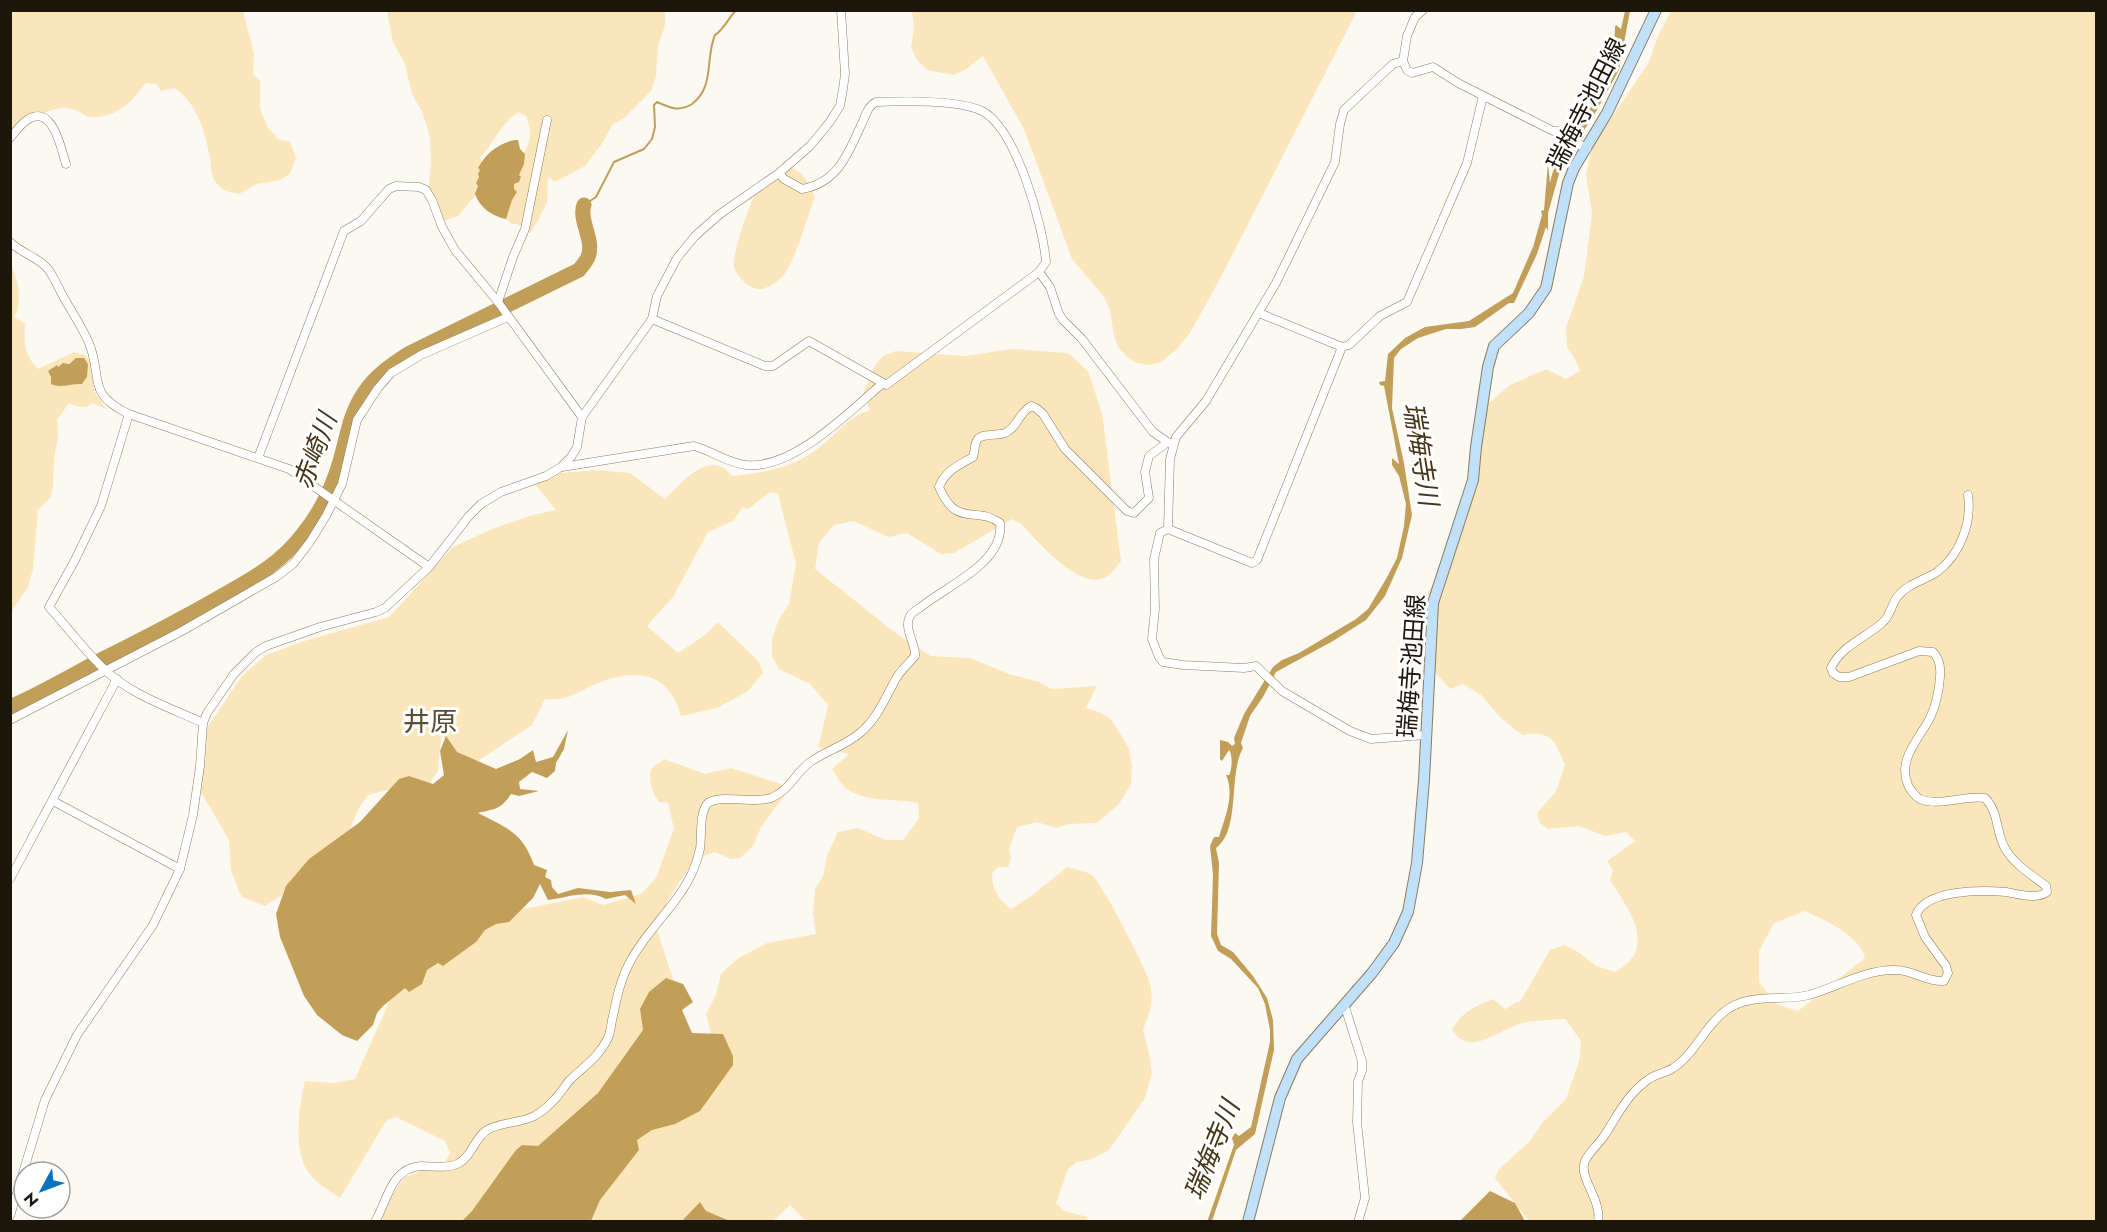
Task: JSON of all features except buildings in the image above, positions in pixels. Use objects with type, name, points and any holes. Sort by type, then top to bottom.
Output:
[{"type":"main road","name":"瑞梅寺池田線","points":[[1248,1221],[1280,1098],[1297,1059],[1343,1007],[1394,943],[1408,912],[1417,863],[1424,780],[1433,603],[1453,535],[1473,480],[1488,367],[1494,345],[1529,314],[1546,288],[1568,183],[1574,168],[1607,113],[1656,10]]},
{"type":"street","points":[[10,1216],[49,1090],[77,1035],[153,925],[180,869],[193,815],[203,723],[217,697],[234,674],[256,652],[266,646],[385,608],[429,567],[481,504],[501,492],[546,476],[561,467],[571,457],[577,447],[582,417],[652,319],[657,296],[677,258],[720,214],[779,173],[810,146],[840,106],[845,74],[842,10]]},
{"type":"street","points":[[1423,10],[1410,26],[1403,61],[1407,70],[1412,73],[1433,66],[1483,96],[1563,134],[1587,149]]},
{"type":"street","points":[[375,1221],[398,1174],[419,1166],[445,1167],[457,1164],[472,1150],[483,1132],[491,1128],[529,1120],[540,1114],[599,1053],[608,1036],[620,982],[632,959],[683,890],[692,873],[699,851],[706,805],[712,801],[732,798],[755,801],[772,798],[810,762],[843,746],[871,722],[884,703],[898,675],[915,656],[908,623],[910,615],[969,575],[985,560],[1001,533],[1000,524],[993,519],[957,511],[945,502],[939,488],[942,479],[951,470],[973,457],[976,440],[981,436],[995,436],[1008,432],[1016,424],[1022,412],[1031,406],[1043,414],[1065,449],[1127,511],[1134,513],[1149,498],[1145,472],[1149,456],[1171,443],[1206,401],[1235,349],[1259,313],[1335,162],[1344,110],[1393,64],[1403,61]]},
{"type":"street","points":[[1259,313],[1342,347],[1349,345],[1380,316],[1407,303],[1467,163],[1483,96]]},
{"type":"street","points":[[652,319],[765,366],[773,366],[809,341],[886,385],[1039,272],[1046,262],[1042,236],[1019,164],[1000,128],[990,117],[975,109],[935,103],[876,102],[868,109],[847,156],[830,178],[802,189],[784,179],[779,173]]},
{"type":"street","points":[[10,138],[27,119],[36,117],[46,119],[58,136],[66,164]]},
{"type":"street","points":[[498,302],[525,229],[547,120]]},
{"type":"street","points":[[258,458],[344,231],[361,221],[389,189],[396,186],[419,187],[426,190],[454,250],[498,302],[582,417]]},
{"type":"street","points":[[10,242],[49,270],[88,342],[94,360],[97,384],[104,398],[114,407],[289,469],[429,567]]},
{"type":"street","points":[[1039,272],[1050,287],[1063,320],[1082,339],[1153,432],[1171,443]]},
{"type":"street","points":[[10,720],[182,631],[276,577],[293,564],[310,542],[342,484],[357,420],[391,373],[421,355],[508,316]]},
{"type":"street","points":[[1342,347],[1257,560],[1252,563],[1168,529],[1160,533],[1154,559],[1155,609],[1152,639],[1163,662],[1244,668],[1256,666],[1277,687],[1332,722],[1371,739],[1426,735]]},
{"type":"street","points":[[561,467],[694,446],[708,450],[726,460],[745,465],[763,465],[786,458],[811,442],[883,383]]},
{"type":"street","points":[[129,414],[102,506],[49,607],[105,670],[136,690],[203,723]]},
{"type":"street","points":[[1168,529],[1171,443]]},
{"type":"street","points":[[1598,1221],[1596,1198],[1588,1186],[1584,1170],[1585,1161],[1636,1089],[1651,1077],[1674,1068],[1707,1028],[1725,1011],[1755,999],[1807,995],[1876,972],[1896,970],[1932,981],[1944,981],[1948,973],[1946,966],[1925,937],[1916,915],[1923,905],[1950,894],[1969,892],[2004,892],[2036,896],[2047,892],[2046,886],[2016,862],[2006,850],[1999,833],[1994,807],[1985,798],[1939,801],[1920,799],[1909,788],[1904,774],[1907,759],[1930,717],[1938,694],[1941,668],[1938,657],[1933,652],[1919,651],[1849,677],[1839,677],[1833,673],[1831,668],[1840,652],[1881,625],[1888,617],[1897,597],[1905,589],[1938,571],[1950,559],[1966,529],[1970,511],[1968,495]]},
{"type":"street","points":[[10,879],[117,679]]},
{"type":"street","points":[[53,801],[180,869]]},
{"type":"street","points":[[1343,1007],[1346,1010],[1362,1061],[1362,1071],[1358,1081],[1357,1122],[1365,1198],[1358,1221]]},
{"type":"shaded area","points":[[912,10],[1357,11],[1190,333],[1178,348],[1161,362],[1149,365],[1137,363],[1127,357],[1118,347],[1110,310],[1104,297],[1072,259],[1024,129],[983,56],[965,70],[953,75],[928,70],[917,60],[911,47],[914,28]]},
{"type":"shaded area","points":[[11,11],[243,11],[254,54],[253,74],[260,81],[260,109],[268,128],[278,139],[290,142],[296,158],[290,174],[280,180],[257,184],[239,194],[223,189],[213,176],[206,138],[199,118],[189,101],[174,88],[161,91],[156,84],[146,83],[122,108],[107,115],[87,117],[76,110],[65,108],[45,113],[35,119],[11,143]]},
{"type":"shaded area","points":[[387,11],[665,11],[665,25],[658,46],[656,76],[651,91],[624,118],[613,124],[585,166],[555,182],[548,177],[547,202],[530,233],[520,225],[510,223],[503,215],[530,136],[526,116],[518,112],[507,122],[480,158],[484,166],[481,189],[458,216],[441,222],[428,191],[431,161],[430,137],[423,114],[412,94],[405,64],[393,42]]},
{"type":"shaded area","name":"瑞梅寺川","points":[[1625,11],[1630,11],[1619,70],[1593,117],[1574,145],[1569,159],[1561,167],[1548,213],[1548,231],[1546,227],[1537,254],[1514,303],[1509,303],[1475,327],[1446,329],[1418,338],[1401,349],[1394,358],[1392,408],[1412,515],[1402,558],[1385,596],[1366,620],[1276,672],[1250,716],[1241,743],[1243,748],[1236,772],[1229,828],[1224,840],[1216,848],[1219,863],[1217,934],[1221,945],[1233,952],[1253,976],[1267,998],[1273,1020],[1274,1050],[1255,1134],[1236,1150],[1212,1221],[1207,1222],[1234,1145],[1232,1138],[1235,1133],[1239,1136],[1251,1127],[1270,1042],[1265,1004],[1258,988],[1231,959],[1218,951],[1211,936],[1213,875],[1210,846],[1214,837],[1219,837],[1226,814],[1230,790],[1226,775],[1229,775],[1232,762],[1229,750],[1222,761],[1220,759],[1220,740],[1232,746],[1235,744],[1234,738],[1244,714],[1273,667],[1356,619],[1368,609],[1386,579],[1397,558],[1406,504],[1399,476],[1392,465],[1392,458],[1399,464],[1384,386],[1379,382],[1385,381],[1388,354],[1405,338],[1425,327],[1469,321],[1513,293],[1533,247],[1542,215],[1541,211],[1544,210],[1548,163],[1550,183],[1563,150],[1613,69],[1618,51],[1614,51],[1615,27],[1616,25],[1621,29]]},
{"type":"shaded area","points":[[1671,11],[2096,11],[2096,1221],[1529,1221],[1495,1178],[1499,1169],[1529,1142],[1543,1122],[1566,1099],[1579,1061],[1581,1041],[1565,1019],[1523,1023],[1476,1042],[1468,1042],[1460,1038],[1452,1030],[1464,1014],[1493,999],[1505,1009],[1520,1002],[1550,950],[1565,945],[1596,966],[1616,972],[1630,960],[1636,951],[1637,932],[1626,905],[1610,880],[1613,870],[1607,861],[1635,841],[1626,832],[1605,836],[1579,826],[1548,829],[1540,823],[1537,813],[1556,791],[1565,765],[1558,749],[1546,736],[1522,735],[1501,718],[1481,695],[1463,684],[1450,689],[1435,672],[1428,593],[1466,521],[1488,404],[1510,385],[1546,369],[1566,379],[1580,371],[1567,347],[1566,328],[1584,276],[1592,213],[1586,174],[1592,147],[1649,62],[1658,36]],"holes":[[[1805,911],[1849,935],[1862,950],[1865,958],[1798,1011],[1776,1004],[1759,982],[1759,951],[1774,923]]]},
{"type":"shaded area","points":[[518,140],[520,149],[525,154],[524,164],[519,175],[521,177],[519,182],[514,184],[517,192],[506,219],[496,216],[483,207],[475,194],[478,186],[476,183],[480,170],[478,168],[485,158],[498,146]]},
{"type":"shaded area","points":[[786,166],[801,174],[815,197],[795,253],[785,273],[772,285],[757,289],[744,282],[736,271],[734,260],[736,251],[746,215],[758,188],[770,174]]},
{"type":"shaded area","points":[[10,262],[19,297],[14,317],[25,323],[27,353],[33,364],[38,369],[74,352],[85,355],[90,362],[94,391],[106,409],[93,403],[78,407],[69,403],[57,420],[58,437],[53,487],[50,498],[38,510],[33,569],[28,587],[11,612]],"holes":[[[77,359],[86,362],[86,374],[57,386],[51,380],[48,371]]]},
{"type":"shaded area","points":[[1012,349],[1068,353],[1088,371],[1102,413],[1121,561],[1114,570],[1109,575],[1098,579],[1086,578],[1073,572],[1020,523],[1012,519],[954,553],[941,554],[907,533],[888,537],[854,521],[834,525],[819,543],[815,569],[897,634],[931,656],[970,658],[1009,674],[1039,682],[1052,689],[1097,686],[1086,708],[1102,713],[1112,721],[1129,749],[1132,766],[1131,784],[1119,804],[1097,823],[1069,824],[1056,828],[1037,822],[1017,827],[1009,849],[1011,859],[1008,867],[998,867],[992,873],[997,894],[1011,909],[1034,894],[1067,867],[1093,876],[1124,928],[1150,984],[1151,1007],[1143,1029],[1152,1073],[1145,1098],[1109,1150],[1092,1159],[1077,1162],[1068,1169],[1056,1203],[1064,1211],[1088,1217],[1085,1221],[806,1221],[790,1205],[773,1221],[579,1221],[625,1135],[719,1063],[706,1014],[716,995],[721,974],[737,959],[767,943],[816,934],[813,913],[815,889],[823,876],[827,855],[838,832],[858,828],[886,840],[903,840],[919,818],[918,803],[872,798],[845,787],[832,769],[849,754],[818,748],[828,705],[810,684],[779,669],[772,656],[772,639],[778,621],[789,604],[796,564],[778,494],[770,492],[748,509],[743,507],[733,521],[708,532],[673,597],[647,626],[678,653],[705,635],[718,622],[759,662],[763,673],[748,691],[717,708],[681,716],[670,692],[653,678],[619,676],[570,696],[545,699],[532,725],[472,765],[448,750],[442,728],[438,771],[424,791],[407,785],[368,795],[360,806],[348,834],[291,889],[265,906],[242,897],[231,870],[229,840],[198,787],[207,728],[242,676],[266,655],[304,641],[389,617],[453,547],[492,529],[556,510],[534,483],[553,474],[594,470],[630,473],[665,499],[688,477],[706,466],[715,465],[724,468],[732,476],[763,472],[804,458],[847,423],[861,413],[870,410],[863,393],[876,364],[883,356],[896,351],[964,356]]},
{"type":"shaded area","points":[[76,358],[84,358],[88,364],[87,377],[82,384],[59,386],[51,384],[48,371],[63,363],[69,364]]},
{"type":"shaded area","points":[[568,730],[564,749],[556,763],[555,771],[547,778],[532,772],[519,782],[520,789],[539,791],[519,796],[511,794],[500,806],[478,813],[505,827],[519,838],[534,865],[547,870],[545,877],[551,880],[552,887],[558,894],[578,888],[610,892],[631,890],[636,904],[625,895],[606,899],[585,894],[548,900],[540,884],[533,898],[509,922],[496,924],[485,930],[476,942],[443,966],[438,963],[427,970],[422,984],[409,992],[405,988],[383,1006],[377,1013],[373,1025],[357,1041],[342,1035],[317,1015],[304,996],[280,937],[276,914],[286,886],[309,859],[360,822],[399,779],[409,776],[433,784],[444,775],[440,751],[446,736],[457,752],[496,769],[520,759],[533,750],[536,762],[553,757]]},
{"type":"shaded area","points":[[664,759],[705,774],[731,768],[781,784],[784,796],[761,827],[753,846],[740,858],[731,859],[715,852],[704,856],[688,869],[668,900],[657,930],[677,991],[615,1084],[483,1221],[371,1221],[379,1204],[394,1192],[405,1177],[446,1161],[450,1153],[445,1141],[396,1117],[386,1121],[340,1198],[322,1186],[307,1170],[300,1150],[298,1126],[305,1081],[333,1083],[355,1079],[401,975],[509,912],[583,897],[603,905],[641,894],[656,878],[674,829],[668,803],[659,802],[650,782],[651,769]]},
{"type":"shaded area","points":[[666,978],[683,984],[693,1002],[682,1010],[692,1033],[723,1034],[733,1056],[733,1065],[700,1111],[675,1124],[652,1130],[637,1140],[639,1150],[600,1200],[591,1221],[462,1221],[472,1211],[516,1150],[522,1145],[538,1146],[598,1093],[643,1030],[640,1009],[649,992]]},
{"type":"shaded area","points":[[1490,1191],[1515,1203],[1525,1221],[1460,1221]]},
{"type":"shaded area","points":[[700,1202],[706,1211],[730,1221],[682,1221]]},
{"type":"waterway","points":[[584,205],[596,197],[614,162],[644,149],[652,139],[655,127],[654,105],[657,102],[679,108],[692,104],[699,97],[707,81],[715,35],[736,10]]},
{"type":"waterway","name":"赤崎川","points":[[10,707],[162,629],[275,563],[308,528],[325,501],[338,468],[353,413],[373,381],[408,354],[579,270],[590,251],[583,217],[584,205]]},
{"type":"district","name":"井原","points":[[430,721]]}]
